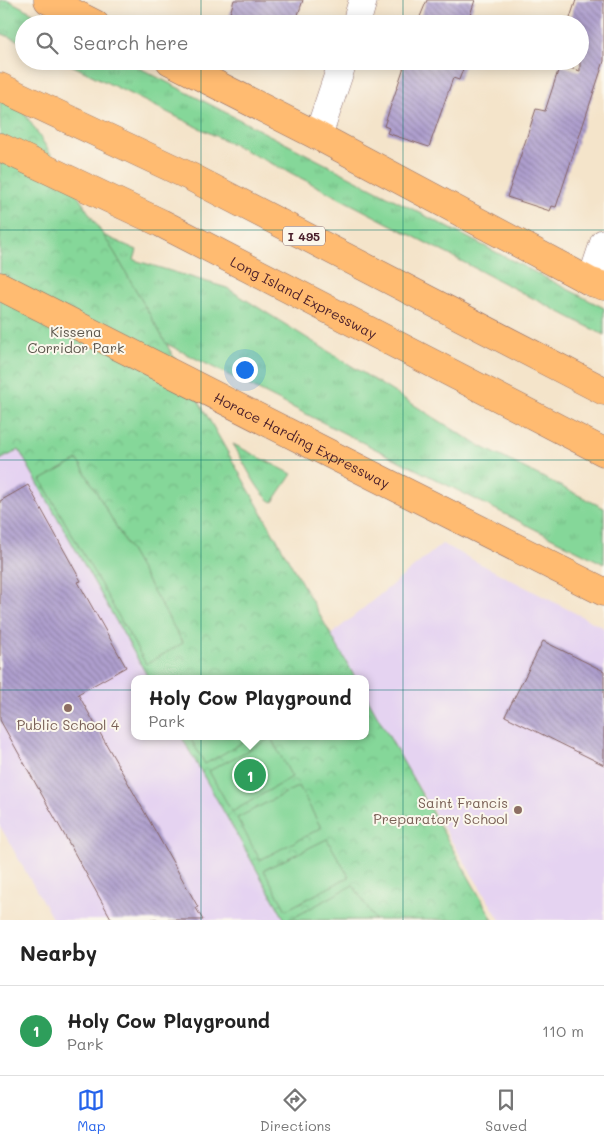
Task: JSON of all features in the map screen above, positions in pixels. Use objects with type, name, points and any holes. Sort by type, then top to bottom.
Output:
[{"type":"main road","points":[[48,0],[77,15]]},
{"type":"main road","points":[[188,70],[318,136],[598,284]]},
{"type":"main road","name":"I 495","points":[[0,88],[191,178],[604,391]]},
{"type":"main road","name":"Long Island Expressway","points":[[0,147],[161,223],[604,452]]},
{"type":"main road","name":"Horace Harding Expressway","points":[[0,286],[336,458],[604,592]]},
{"type":"main road","points":[[514,345],[604,384]]},
{"type":"street","points":[[359,15],[363,0]]},
{"type":"street","points":[[318,136],[340,70]]},
{"type":"street","points":[[598,284],[604,243]]},
{"type":"shaded area","name":"Public School 4","points":[[19,449],[147,675],[131,675],[131,740],[183,740],[285,920],[53,920],[0,826],[0,460]]},
{"type":"shaded area","name":"Saint Francis Preparatory School","points":[[442,544],[604,628],[604,920],[500,920],[369,707],[369,675],[350,675],[327,638]]},
{"type":"green space","points":[[0,0],[8,0],[37,15],[15,15],[15,39],[0,33]]},
{"type":"green space","points":[[81,70],[143,70],[604,308],[604,335],[291,173]]},
{"type":"green space","name":"Kissena Corridor Park","points":[[0,75],[116,255],[354,675],[147,675],[19,450],[0,460]]},
{"type":"green space","points":[[0,190],[137,250],[134,260],[227,288],[478,445],[604,508],[604,564],[0,260]]},
{"type":"green space","points":[[233,444],[292,474],[273,502],[262,493]]},
{"type":"green space","points":[[78,460],[183,643],[146,664],[41,480]]},
{"type":"green space","points":[[369,701],[493,920],[285,920],[183,740],[369,740]]},
{"type":"green space","points":[[191,740],[247,740],[205,764]]},
{"type":"green space","points":[[267,740],[272,740],[292,777],[232,812],[209,771]]},
{"type":"green space","points":[[299,786],[321,828],[260,860],[237,818]]},
{"type":"green space","points":[[327,839],[349,877],[286,910],[264,870]]},
{"type":"green space","points":[[353,885],[375,920],[291,919]]},
{"type":"building","points":[[234,0],[303,0],[298,15],[230,15]]},
{"type":"building","points":[[427,0],[475,0],[470,15],[421,15]]},
{"type":"building","points":[[576,0],[604,0],[604,61],[556,207],[552,206],[550,211],[507,197],[536,109],[545,111],[558,70],[589,70],[589,15],[571,15]]},
{"type":"building","points":[[403,70],[463,70],[459,80],[453,78],[429,147],[387,133],[389,128],[384,126]]},
{"type":"building","points":[[28,485],[81,581],[78,582],[126,667],[78,694],[198,907],[196,908],[203,920],[112,920],[0,720],[0,501]]},
{"type":"building","points":[[543,641],[604,671],[604,765],[505,716]]},
{"type":"place","name":"Public School 4","points":[[68,708]]},
{"type":"place","name":"Holy Cow Playground","points":[[250,775]]},
{"type":"place","name":"Saint Francis Preparatory School","points":[[518,810]]}]
